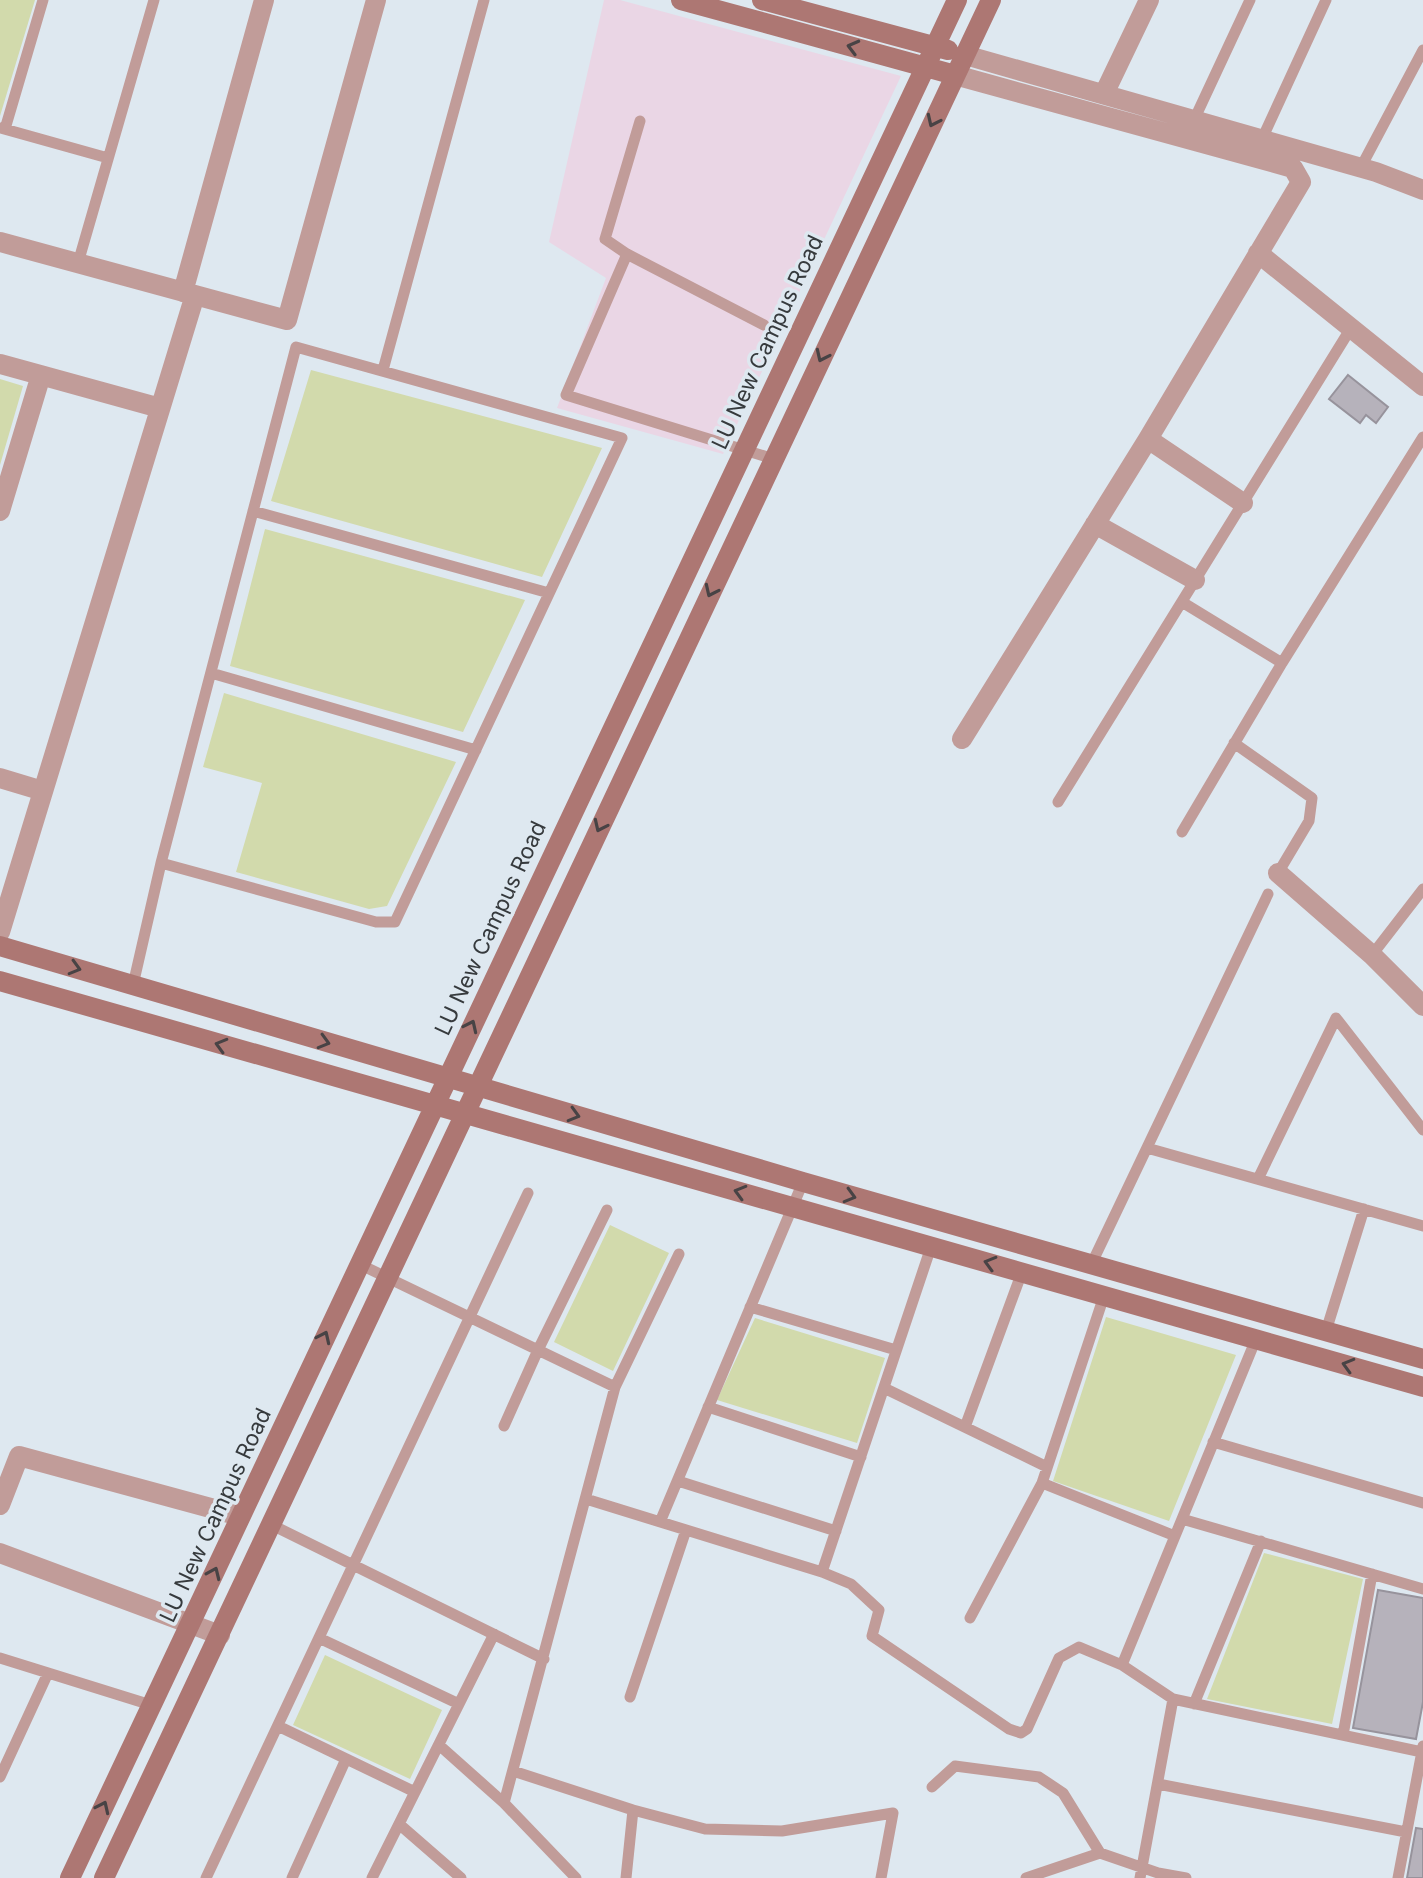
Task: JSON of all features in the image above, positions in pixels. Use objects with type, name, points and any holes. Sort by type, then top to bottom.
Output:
[{"type":"street","points":[[0,932],[160,408],[263,0]]},
{"type":"street","points":[[0,242],[287,320],[376,0]]},
{"type":"street","points":[[762,0],[1361,167],[1423,190]]},
{"type":"street","name":"LU New Campus Road","points":[[70,1878],[957,0]]},
{"type":"street","points":[[104,1878],[991,0]]},
{"type":"street","points":[[1104,94],[1149,0]]},
{"type":"street","points":[[693,2],[1293,168],[1301,182],[1148,439],[962,739]]},
{"type":"street","points":[[1258,253],[1423,386]]},
{"type":"street","points":[[0,364],[160,408]]},
{"type":"street","points":[[0,511],[41,375]]},
{"type":"street","points":[[1148,439],[1243,503]]},
{"type":"street","points":[[1095,524],[1195,580]]},
{"type":"street","points":[[0,778],[43,791]]},
{"type":"street","points":[[1278,873],[1372,955],[1423,1006]]},
{"type":"street","points":[[0,946],[1054,1255],[1423,1359]]},
{"type":"street","points":[[0,981],[1423,1387]]},
{"type":"street","points":[[1044,1279],[1054,1255]]},
{"type":"street","points":[[0,1505],[19,1456],[240,1516]]},
{"type":"street","points":[[0,1553],[220,1635]]},
{"type":"lane","points":[[43,0],[2,128],[108,158]]},
{"type":"lane","points":[[78,263],[154,0]]},
{"type":"lane","points":[[383,370],[484,0]]},
{"type":"lane","points":[[1194,120],[1250,0]]},
{"type":"lane","points":[[1262,139],[1326,0]]},
{"type":"lane","points":[[1361,167],[1423,50]]},
{"type":"lane","points":[[640,121],[605,239],[627,254],[764,325]]},
{"type":"lane","points":[[627,254],[566,395],[774,459]]},
{"type":"lane","points":[[1058,802],[1351,328]]},
{"type":"lane","points":[[133,985],[161,863],[296,347],[622,438],[395,922],[376,922],[161,863]]},
{"type":"lane","points":[[1182,832],[1282,663],[1423,437]]},
{"type":"lane","points":[[253,511],[549,593]]},
{"type":"lane","points":[[1182,602],[1282,663]]},
{"type":"lane","points":[[211,673],[476,750]]},
{"type":"lane","points":[[1234,743],[1312,798],[1309,821],[1278,873]]},
{"type":"lane","points":[[1372,955],[1423,889]]},
{"type":"lane","points":[[1091,1265],[1268,894]]},
{"type":"lane","points":[[1258,1179],[1336,1018],[1423,1130]]},
{"type":"lane","points":[[1147,1148],[1423,1226]]},
{"type":"lane","points":[[660,1522],[803,1182]]},
{"type":"lane","points":[[206,1878],[528,1193]]},
{"type":"lane","points":[[1326,1331],[1364,1209]]},
{"type":"lane","points":[[504,1426],[607,1210]]},
{"type":"lane","points":[[822,1572],[931,1247]]},
{"type":"lane","points":[[504,1803],[615,1387],[679,1254]]},
{"type":"lane","points":[[359,1264],[615,1387]]},
{"type":"lane","points":[[965,1427],[1022,1272]]},
{"type":"lane","points":[[970,1618],[1042,1483],[1104,1296]]},
{"type":"lane","points":[[750,1307],[896,1350]]},
{"type":"lane","points":[[1122,1665],[1256,1339]]},
{"type":"lane","points":[[884,1388],[1047,1467]]},
{"type":"lane","points":[[708,1407],[861,1457]]},
{"type":"lane","points":[[1213,1442],[1423,1503]]},
{"type":"lane","points":[[678,1481],[836,1531]]},
{"type":"lane","points":[[1042,1483],[1175,1536]]},
{"type":"lane","points":[[586,1499],[822,1572],[851,1584],[879,1610],[872,1636],[1009,1729],[1021,1733],[1027,1729],[1059,1658],[1079,1647],[1122,1665],[1173,1699],[1422,1749],[1398,1878]]},
{"type":"lane","points":[[1182,1519],[1423,1589]]},
{"type":"lane","points":[[272,1525],[544,1659]]},
{"type":"lane","points":[[630,1697],[686,1530]]},
{"type":"lane","points":[[1194,1704],[1261,1541]]},
{"type":"lane","points":[[1343,1735],[1372,1574]]},
{"type":"lane","points":[[372,1878],[494,1634]]},
{"type":"lane","points":[[319,1638],[459,1704]]},
{"type":"lane","points":[[0,1658],[151,1705]]},
{"type":"lane","points":[[0,1777],[4,1758],[48,1673]]},
{"type":"lane","points":[[1141,1873],[1173,1699]]},
{"type":"lane","points":[[278,1726],[415,1792]]},
{"type":"lane","points":[[439,1745],[504,1803],[576,1878]]},
{"type":"lane","points":[[292,1878],[346,1759]]},
{"type":"lane","points":[[932,1787],[955,1766],[1039,1777],[1063,1793],[1100,1853],[1141,1873],[1186,1878]]},
{"type":"lane","points":[[513,1771],[633,1810],[705,1829],[782,1831],[893,1813],[881,1878]]},
{"type":"lane","points":[[1158,1784],[1406,1832]]},
{"type":"lane","points":[[626,1878],[633,1810]]},
{"type":"lane","points":[[399,1824],[461,1878]]},
{"type":"lane","points":[[1026,1878],[1048,1874],[1100,1853]]},
{"type":"shaded area","points":[[604,0],[620,0],[901,76],[723,454],[557,408],[606,278],[549,242]]},
{"type":"green space","points":[[0,0],[35,0],[0,116]]},
{"type":"green space","points":[[311,370],[602,448],[542,577],[271,501]]},
{"type":"green space","points":[[0,379],[23,386],[0,465]]},
{"type":"green space","points":[[265,529],[525,600],[463,732],[230,666]]},
{"type":"green space","points":[[224,693],[456,762],[387,906],[369,909],[236,872],[262,783],[203,767]]},
{"type":"green space","points":[[610,1225],[669,1253],[613,1371],[554,1342]]},
{"type":"green space","points":[[1106,1317],[1236,1355],[1169,1521],[1053,1481]]},
{"type":"green space","points":[[755,1318],[885,1358],[857,1443],[717,1400]]},
{"type":"green space","points":[[1264,1553],[1363,1579],[1332,1724],[1207,1699]]},
{"type":"green space","points":[[325,1655],[442,1710],[410,1779],[293,1725]]},
{"type":"building","points":[[1348,375],[1388,407],[1376,423],[1366,415],[1360,423],[1329,399]]},
{"type":"building","points":[[1378,1590],[1423,1598],[1423,1702],[1416,1739],[1353,1728]]},
{"type":"building","points":[[1416,1828],[1423,1829],[1423,1878],[1407,1878]]}]
